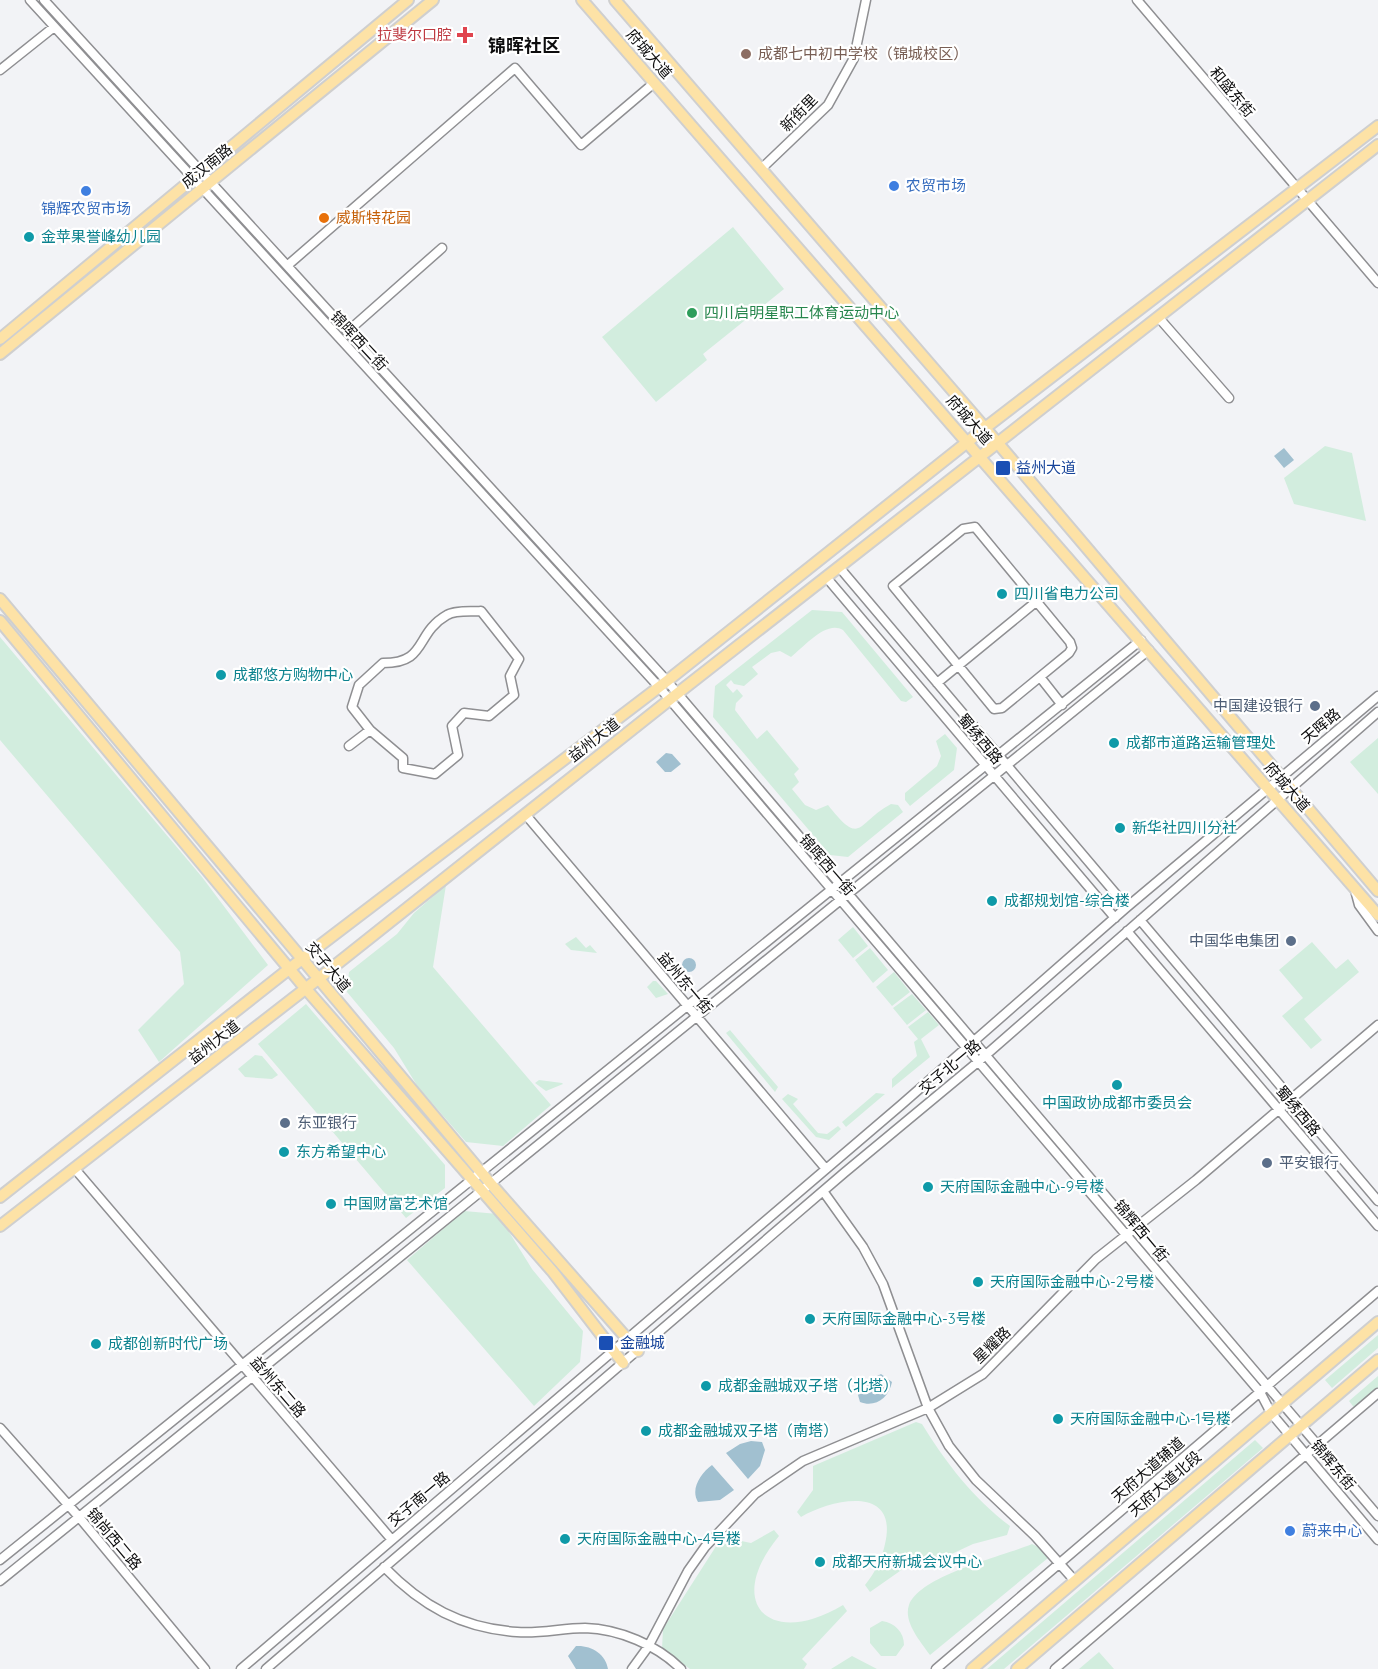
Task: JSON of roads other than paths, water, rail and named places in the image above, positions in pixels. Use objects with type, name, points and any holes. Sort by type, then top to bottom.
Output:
[{"type":"main road","name":"成汉南路","points":[[0,339],[408,0]]},
{"type":"main road","name":"成汉南路","points":[[0,354],[433,0]]},
{"type":"main road","name":"府城大道","points":[[582,0],[969,442],[1378,915]]},
{"type":"main road","name":"府城大道","points":[[615,0],[998,443],[1378,891]]},
{"type":"main road","name":"益州大道","points":[[0,1197],[289,969],[663,684],[985,428],[1378,126]]},
{"type":"main road","name":"益州大道","points":[[0,1226],[306,989],[525,813],[1378,145]]},
{"type":"main road","name":"交子大道","points":[[0,599],[318,979],[477,1175],[623,1363]]},
{"type":"main road","name":"交子大道","points":[[0,621],[306,989],[477,1175]]},
{"type":"main road","name":"交子大道","points":[[486,1187],[638,1351]]},
{"type":"main road","name":"天府大道北段","points":[[972,1669],[1378,1322]]},
{"type":"main road","points":[[1017,1669],[1378,1360]]},
{"type":"street","name":"锦晖西二街","points":[[30,0],[195,175],[663,684]]},
{"type":"street","name":"锦晖西二街","points":[[44,0],[195,175]]},
{"type":"street","name":"新街里","points":[[761,169],[828,105],[854,58],[866,0]]},
{"type":"street","name":"和盛东街","points":[[1137,0],[1378,283]]},
{"type":"street","points":[[0,70],[54,27]]},
{"type":"street","points":[[288,265],[515,68],[581,145],[654,83]]},
{"type":"street","name":"锦晖西二街","points":[[206,187],[288,265],[673,697]]},
{"type":"street","points":[[347,332],[442,248]]},
{"type":"street","points":[[1159,318],[1229,398]]},
{"type":"street","points":[[975,527],[1037,601],[1072,648],[1069,653],[1002,708],[994,709],[957,666],[893,586],[963,529],[975,527]]},
{"type":"street","name":"蜀绣西路","points":[[840,567],[1127,907]]},
{"type":"street","name":"蜀绣西路","points":[[826,577],[1115,918]]},
{"type":"street","points":[[937,683],[1037,601]]},
{"type":"street","points":[[481,611],[519,659],[510,676],[514,695],[489,716],[464,712],[452,726],[458,754],[435,774],[403,768],[403,758],[370,730],[352,707],[359,685],[383,663],[400,663],[413,657],[422,638],[448,614],[481,611]]},
{"type":"street","points":[[0,1560],[1141,640]]},
{"type":"street","points":[[0,1581],[1149,650]]},
{"type":"street","points":[[1040,677],[1062,705]]},
{"type":"street","name":"天晖路","points":[[1282,776],[1378,696]]},
{"type":"street","name":"锦晖西一街","points":[[673,697],[849,893],[974,1040]]},
{"type":"street","name":"锦晖西一街","points":[[673,697],[840,901],[967,1046]]},
{"type":"street","name":"天晖路","points":[[1292,788],[1378,712]]},
{"type":"street","points":[[349,746],[370,730]]},
{"type":"street","name":"交子北一路","points":[[614,1351],[1127,907],[1282,776]]},
{"type":"street","name":"交子北一路","points":[[623,1363],[979,1061],[1292,788]]},
{"type":"street","name":"益州东一街","points":[[525,813],[826,1169]]},
{"type":"street","points":[[1362,871],[1378,881]]},
{"type":"street","points":[[1354,887],[1359,905],[1378,932]]},
{"type":"street","name":"蜀绣西路","points":[[1140,920],[1378,1201]]},
{"type":"street","name":"蜀绣西路","points":[[1127,931],[1378,1226]]},
{"type":"street","name":"星耀路","points":[[632,1669],[648,1647],[688,1571],[722,1527],[755,1494],[803,1461],[928,1408],[983,1374],[1080,1274],[1378,1025]]},
{"type":"street","name":"锦辉西一街","points":[[974,1040],[1260,1392],[1271,1413],[1290,1435]]},
{"type":"street","name":"锦辉西一街","points":[[967,1046],[1301,1426]]},
{"type":"street","name":"益州东二路","points":[[75,1169],[392,1540]]},
{"type":"street","points":[[823,1191],[863,1247],[883,1284],[928,1408],[961,1463],[1075,1581]]},
{"type":"street","name":"天府大道辅道","points":[[936,1669],[1378,1291]]},
{"type":"street","name":"交子南一路","points":[[241,1669],[614,1351]]},
{"type":"street","name":"交子南一路","points":[[266,1669],[623,1363]]},
{"type":"street","points":[[1055,1669],[1378,1393]]},
{"type":"street","name":"锦辉东街","points":[[1301,1426],[1378,1516]]},
{"type":"street","name":"锦尚西二路","points":[[0,1428],[79,1517],[205,1669]]},
{"type":"street","name":"锦辉东街","points":[[1290,1435],[1378,1540]]},
{"type":"street","points":[[384,1567],[423,1604],[454,1618],[516,1632],[584,1628],[610,1630],[648,1647],[681,1669]]},
{"type":"water","points":[[1284,448],[1294,460],[1284,468],[1274,456]]},
{"type":"water","points":[[666,753],[672,754],[681,764],[671,772],[665,772],[656,762]]},
{"type":"water","points":[[689,958],[694,960],[696,965],[694,970],[689,972],[684,970],[682,965],[684,960]]},
{"type":"water","points":[[881,1374],[892,1382],[885,1397],[871,1404],[860,1402],[858,1395],[866,1382]]},
{"type":"water","points":[[751,1441],[762,1442],[765,1450],[760,1466],[748,1479],[726,1453],[740,1444]]},
{"type":"water","points":[[712,1465],[734,1490],[720,1500],[698,1502],[696,1487],[704,1472]]},
{"type":"water","points":[[576,1646],[587,1647],[597,1652],[604,1659],[608,1669],[576,1669],[568,1656]]},
{"type":"place","name":"拉斐尔口腔","points":[[465,35]]},
{"type":"place","name":"成都七中初中学校（锦城校区）","points":[[746,54]]},
{"type":"place","name":"农贸市场","points":[[894,186]]},
{"type":"place","name":"锦辉农贸市场","points":[[86,191]]},
{"type":"place","name":"威斯特花园","points":[[324,218]]},
{"type":"place","name":"金苹果誉峰幼儿园","points":[[29,237]]},
{"type":"place","name":"四川启明星职工体育运动中心","points":[[692,313]]},
{"type":"place","name":"益州大道","points":[[1003,468]]},
{"type":"place","name":"四川省电力公司","points":[[1002,594]]},
{"type":"place","name":"成都悠方购物中心","points":[[221,675]]},
{"type":"place","name":"中国建设银行","points":[[1315,706]]},
{"type":"place","name":"成都市道路运输管理处","points":[[1114,743]]},
{"type":"place","name":"新华社四川分社","points":[[1120,828]]},
{"type":"place","name":"成都规划馆-综合楼","points":[[992,901]]},
{"type":"place","name":"中国华电集团","points":[[1291,941]]},
{"type":"place","name":"中国政协成都市委员会","points":[[1117,1085]]},
{"type":"place","name":"东亚银行","points":[[285,1123]]},
{"type":"place","name":"东方希望中心","points":[[284,1152]]},
{"type":"place","name":"平安银行","points":[[1267,1163]]},
{"type":"place","name":"天府国际金融中心-9号楼","points":[[928,1187]]},
{"type":"place","name":"中国财富艺术馆","points":[[331,1204]]},
{"type":"place","name":"天府国际金融中心-2号楼","points":[[978,1282]]},
{"type":"place","name":"天府国际金融中心-3号楼","points":[[810,1319]]},
{"type":"place","name":"金融城","points":[[606,1343]]},
{"type":"place","name":"成都创新时代广场","points":[[96,1344]]},
{"type":"place","name":"成都金融城双子塔（北塔）","points":[[706,1386]]},
{"type":"place","name":"天府国际金融中心-1号楼","points":[[1058,1419]]},
{"type":"place","name":"成都金融城双子塔（南塔）","points":[[646,1431]]},
{"type":"place","name":"蔚来中心","points":[[1290,1531]]},
{"type":"place","name":"天府国际金融中心-4号楼","points":[[565,1539]]},
{"type":"place","name":"成都天府新城会议中心","points":[[820,1562]]},
{"type":"district","name":"锦晖社区","points":[[524,46]]}]
